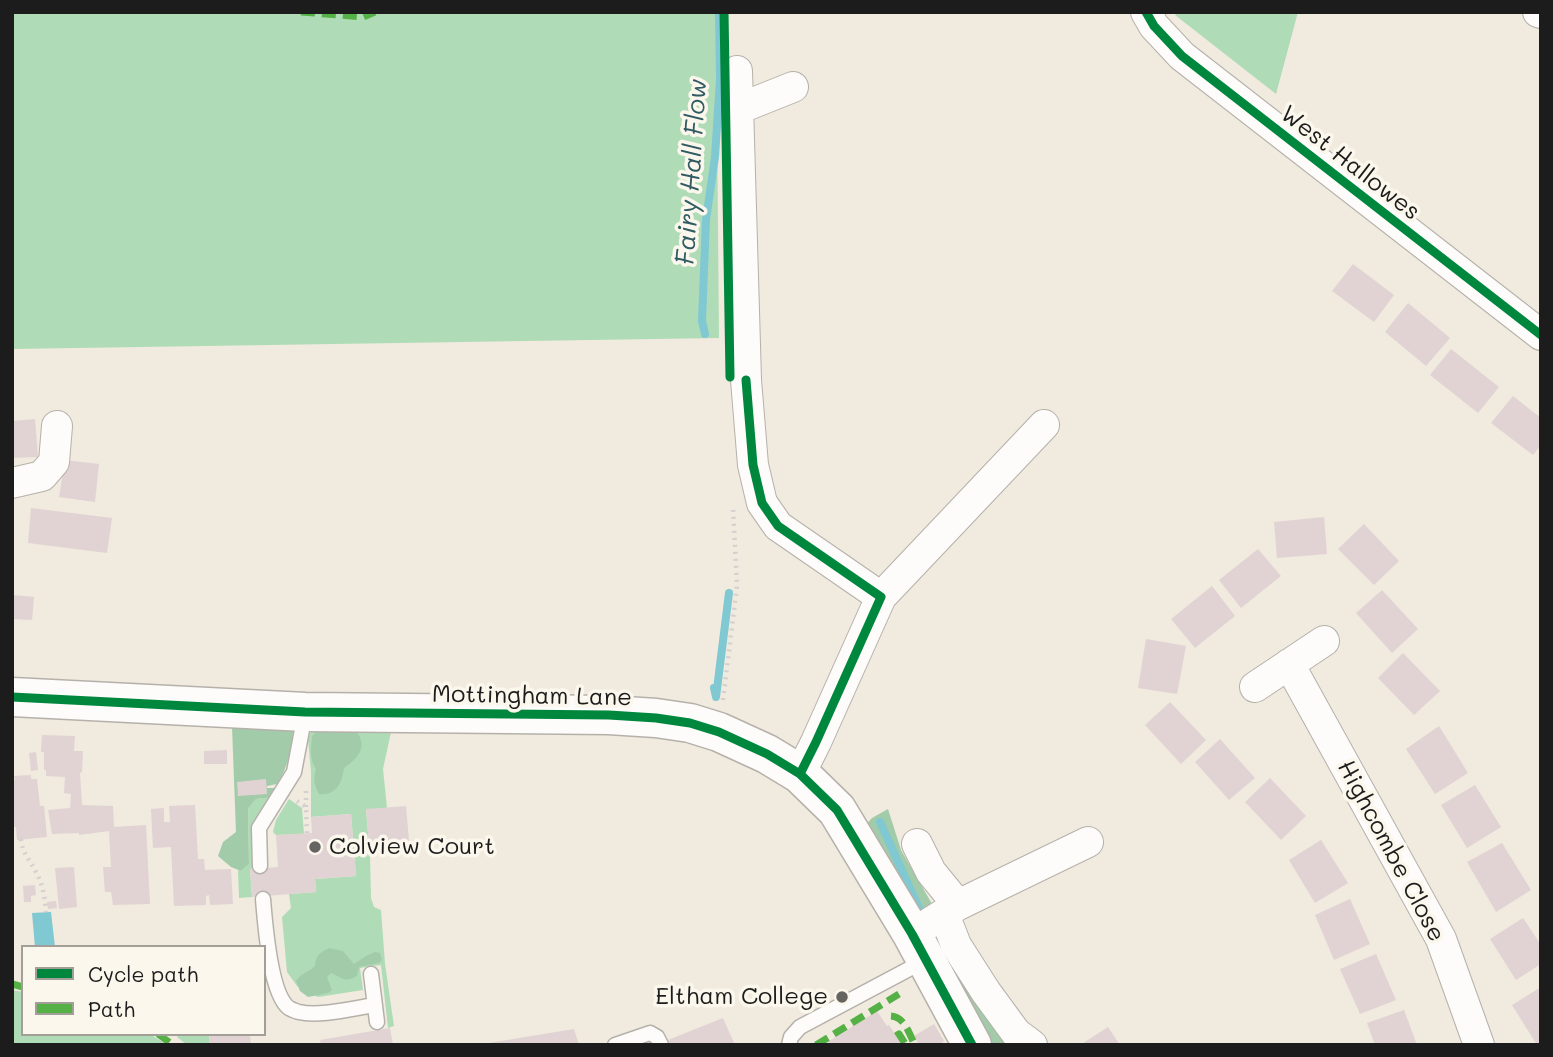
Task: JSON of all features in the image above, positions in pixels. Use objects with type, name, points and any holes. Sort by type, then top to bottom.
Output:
[{"type":"street","name":"West Hallowes","points":[[1146,12],[1154,26],[1182,56],[1541,335]]},
{"type":"street","points":[[737,71],[746,380],[753,466],[762,502],[778,526],[881,597]]},
{"type":"street","points":[[737,109],[793,87]]},
{"type":"street","points":[[800,774],[881,597],[1045,425]]},
{"type":"street","points":[[12,483],[42,477],[54,462],[57,426]]},
{"type":"street","points":[[1255,687],[1324,641]]},
{"type":"street","name":"Highcombe Close","points":[[1289,664],[1441,939],[1479,1045]]},
{"type":"street","name":"Mottingham Lane","points":[[12,696],[305,712],[609,715],[690,723],[719,732],[767,754],[800,774],[837,810],[919,947],[972,1045]]},
{"type":"street","points":[[919,947],[951,909],[1088,842]]},
{"type":"street","points":[[917,844],[951,909],[956,945],[1016,1033],[1032,1045]]},
{"type":"lane","points":[[260,866],[259,828],[294,772],[305,712]]},
{"type":"lane","points":[[263,899],[276,989],[289,1009],[314,1013],[375,1005]]},
{"type":"lane","points":[[789,1045],[800,1027],[919,947]]},
{"type":"lane","points":[[371,974],[377,1022]]},
{"type":"lane","points":[[615,1045],[650,1033],[657,1037],[660,1045]]},
{"type":"path","points":[[723,704],[737,586],[733,507]]},
{"type":"path","points":[[283,790],[306,807],[307,833]]},
{"type":"path","points":[[21,839],[24,854],[34,867],[42,886],[46,912]]},
{"type":"green space","points":[[12,12],[716,12],[719,338],[12,349]]},
{"type":"green space","points":[[1180,12],[1298,12],[1276,94],[1175,15]]},
{"type":"green space","points":[[232,727],[293,732],[284,771],[277,784],[267,786],[274,788],[274,797],[256,799],[248,808],[249,864],[241,871],[231,867],[218,856],[223,842],[236,832]]},
{"type":"green space","points":[[322,727],[357,732],[361,748],[357,757],[344,768],[342,779],[334,791],[319,794],[311,753],[312,736]]},
{"type":"green space","points":[[311,732],[391,732],[383,769],[387,808],[366,810],[371,898],[374,907],[381,910],[394,1026],[388,1028],[381,965],[360,968],[363,990],[318,997],[297,986],[287,972],[282,917],[291,908],[289,894],[316,892],[315,879],[356,876],[351,814],[311,817],[308,739]]},
{"type":"green space","points":[[274,797],[256,868],[250,869],[252,897],[239,898],[238,870],[241,871],[249,864],[248,807],[256,799]]},
{"type":"green space","points":[[289,799],[302,808],[304,834],[276,835],[273,832],[276,820]]},
{"type":"green space","points":[[888,809],[901,850],[936,911],[913,924],[862,829],[872,818]]},
{"type":"green space","points":[[937,926],[1022,1045],[981,1045],[919,937]]},
{"type":"green space","points":[[329,948],[343,951],[354,964],[375,952],[380,953],[382,960],[359,967],[357,976],[349,979],[331,973],[327,977],[332,990],[308,997],[300,991],[296,981],[315,966],[319,955]]},
{"type":"green space","points":[[12,990],[21,992],[21,1036],[153,1036],[167,1045],[12,1045]]},
{"type":"green space","points":[[209,1036],[210,1045],[187,1045],[177,1037]]},
{"type":"water","points":[[51,912],[55,945],[35,945],[32,913]]},
{"type":"building","points":[[1353,264],[1394,295],[1374,322],[1332,291]]},
{"type":"building","points":[[1408,303],[1450,338],[1426,366],[1385,332]]},
{"type":"building","points":[[1451,349],[1499,387],[1478,413],[1430,375]]},
{"type":"building","points":[[1513,396],[1541,418],[1541,445],[1533,455],[1491,423]]},
{"type":"building","points":[[35,419],[38,457],[12,458],[12,421]]},
{"type":"building","points":[[65,460],[99,464],[95,502],[59,497]]},
{"type":"building","points":[[31,508],[112,518],[107,553],[28,543]]},
{"type":"building","points":[[1324,517],[1327,554],[1277,558],[1274,522]]},
{"type":"building","points":[[1364,524],[1399,561],[1374,585],[1338,549]]},
{"type":"building","points":[[1258,549],[1281,576],[1241,608],[1219,580]]},
{"type":"building","points":[[1212,586],[1235,616],[1195,648],[1171,619]]},
{"type":"building","points":[[1382,590],[1418,629],[1392,653],[1356,613]]},
{"type":"building","points":[[12,595],[34,597],[32,620],[12,619]]},
{"type":"building","points":[[1146,639],[1186,646],[1177,694],[1138,688]]},
{"type":"building","points":[[1403,653],[1440,691],[1414,715],[1378,678]]},
{"type":"building","points":[[1170,702],[1206,740],[1181,764],[1145,725]]},
{"type":"building","points":[[1439,726],[1468,773],[1435,794],[1406,749]]},
{"type":"building","points":[[42,735],[75,736],[74,751],[83,751],[80,773],[82,805],[113,806],[114,827],[146,825],[150,904],[113,905],[111,892],[105,892],[103,867],[111,867],[109,831],[79,835],[52,834],[48,810],[70,808],[71,794],[64,793],[65,777],[46,776],[44,752],[41,752]]},
{"type":"building","points":[[1220,739],[1255,778],[1229,800],[1195,762]]},
{"type":"building","points":[[227,750],[227,764],[204,764],[204,751]]},
{"type":"building","points":[[36,752],[38,770],[31,771],[29,753]]},
{"type":"building","points":[[31,775],[31,779],[37,779],[40,806],[44,806],[47,837],[17,840],[16,827],[12,827],[12,780],[15,780],[14,776]]},
{"type":"building","points":[[1270,778],[1306,816],[1281,840],[1245,802]]},
{"type":"building","points":[[266,779],[267,794],[238,796],[237,782]]},
{"type":"building","points":[[1475,785],[1501,827],[1467,848],[1441,805]]},
{"type":"building","points":[[195,805],[198,859],[204,859],[205,870],[231,869],[233,904],[210,905],[209,895],[206,896],[206,905],[174,906],[171,847],[153,848],[151,809],[164,808],[164,822],[170,822],[169,806]]},
{"type":"building","points":[[406,806],[410,852],[370,855],[366,809]]},
{"type":"building","name":"Colview Court","points":[[351,814],[356,876],[315,879],[316,892],[252,897],[250,869],[278,867],[276,835],[312,833],[311,817]]},
{"type":"building","points":[[1321,840],[1348,883],[1315,903],[1289,860]]},
{"type":"building","points":[[1502,843],[1531,890],[1496,912],[1467,862]]},
{"type":"building","points":[[74,867],[77,907],[59,909],[55,868]]},
{"type":"building","points":[[35,885],[36,895],[31,896],[31,902],[24,902],[23,886]]},
{"type":"building","points":[[1350,899],[1370,944],[1334,960],[1315,915]]},
{"type":"building","points":[[56,901],[57,908],[48,909],[47,902]]},
{"type":"building","points":[[1523,918],[1541,945],[1541,964],[1516,980],[1490,939]]},
{"type":"building","points":[[1376,954],[1396,1000],[1360,1014],[1340,969]]},
{"type":"building","points":[[1541,987],[1541,1045],[1537,1045],[1512,1005]]},
{"type":"building","points":[[1404,1010],[1417,1045],[1375,1045],[1367,1023]]},
{"type":"building","points":[[877,1011],[902,1045],[830,1045],[828,1042]]},
{"type":"building","points":[[723,1018],[735,1045],[670,1045],[668,1040]]},
{"type":"building","points":[[934,1024],[944,1041],[939,1045],[919,1045],[914,1036]]},
{"type":"building","points":[[1108,1027],[1120,1045],[1080,1045]]},
{"type":"building","points":[[390,1028],[393,1045],[321,1045],[320,1040]]},
{"type":"building","points":[[574,1029],[579,1045],[489,1045],[489,1043]]},
{"type":"building","points":[[209,1036],[250,1036],[251,1045],[210,1045]]},
{"type":"waterway","name":"Fairy Hall Flow","points":[[705,334],[702,321],[706,220],[715,157],[720,80],[719,12]]},
{"type":"waterway","name":"Fairy Hall Flow","points":[[714,688],[716,697],[729,593]]},
{"type":"waterway","name":"Fairy Hall Flow","points":[[880,822],[922,915]]},
{"type":"marked path","points":[[301,12],[363,17],[375,12]]},
{"type":"marked path","points":[[12,984],[21,986]]},
{"type":"marked path","points":[[816,1045],[899,994]]},
{"type":"marked path","points":[[891,1016],[900,1019],[915,1045]]},
{"type":"marked path","points":[[896,1036],[899,1034],[906,1045]]},
{"type":"marked path","points":[[161,1036],[173,1045]]},
{"type":"cycle path","points":[[724,12],[730,377]]},
{"type":"cycle path","points":[[1146,12],[1154,26],[1182,56],[1541,335]]},
{"type":"cycle path","points":[[746,380],[753,465],[762,503],[778,526],[881,597],[800,774]]},
{"type":"cycle path","points":[[12,697],[305,712],[609,715],[690,723],[719,732],[767,754],[800,774],[837,810],[912,934],[972,1045]]},
{"type":"place","name":"Colview Court","points":[[315,847]]},
{"type":"place","name":"Eltham College","points":[[842,997]]}]
